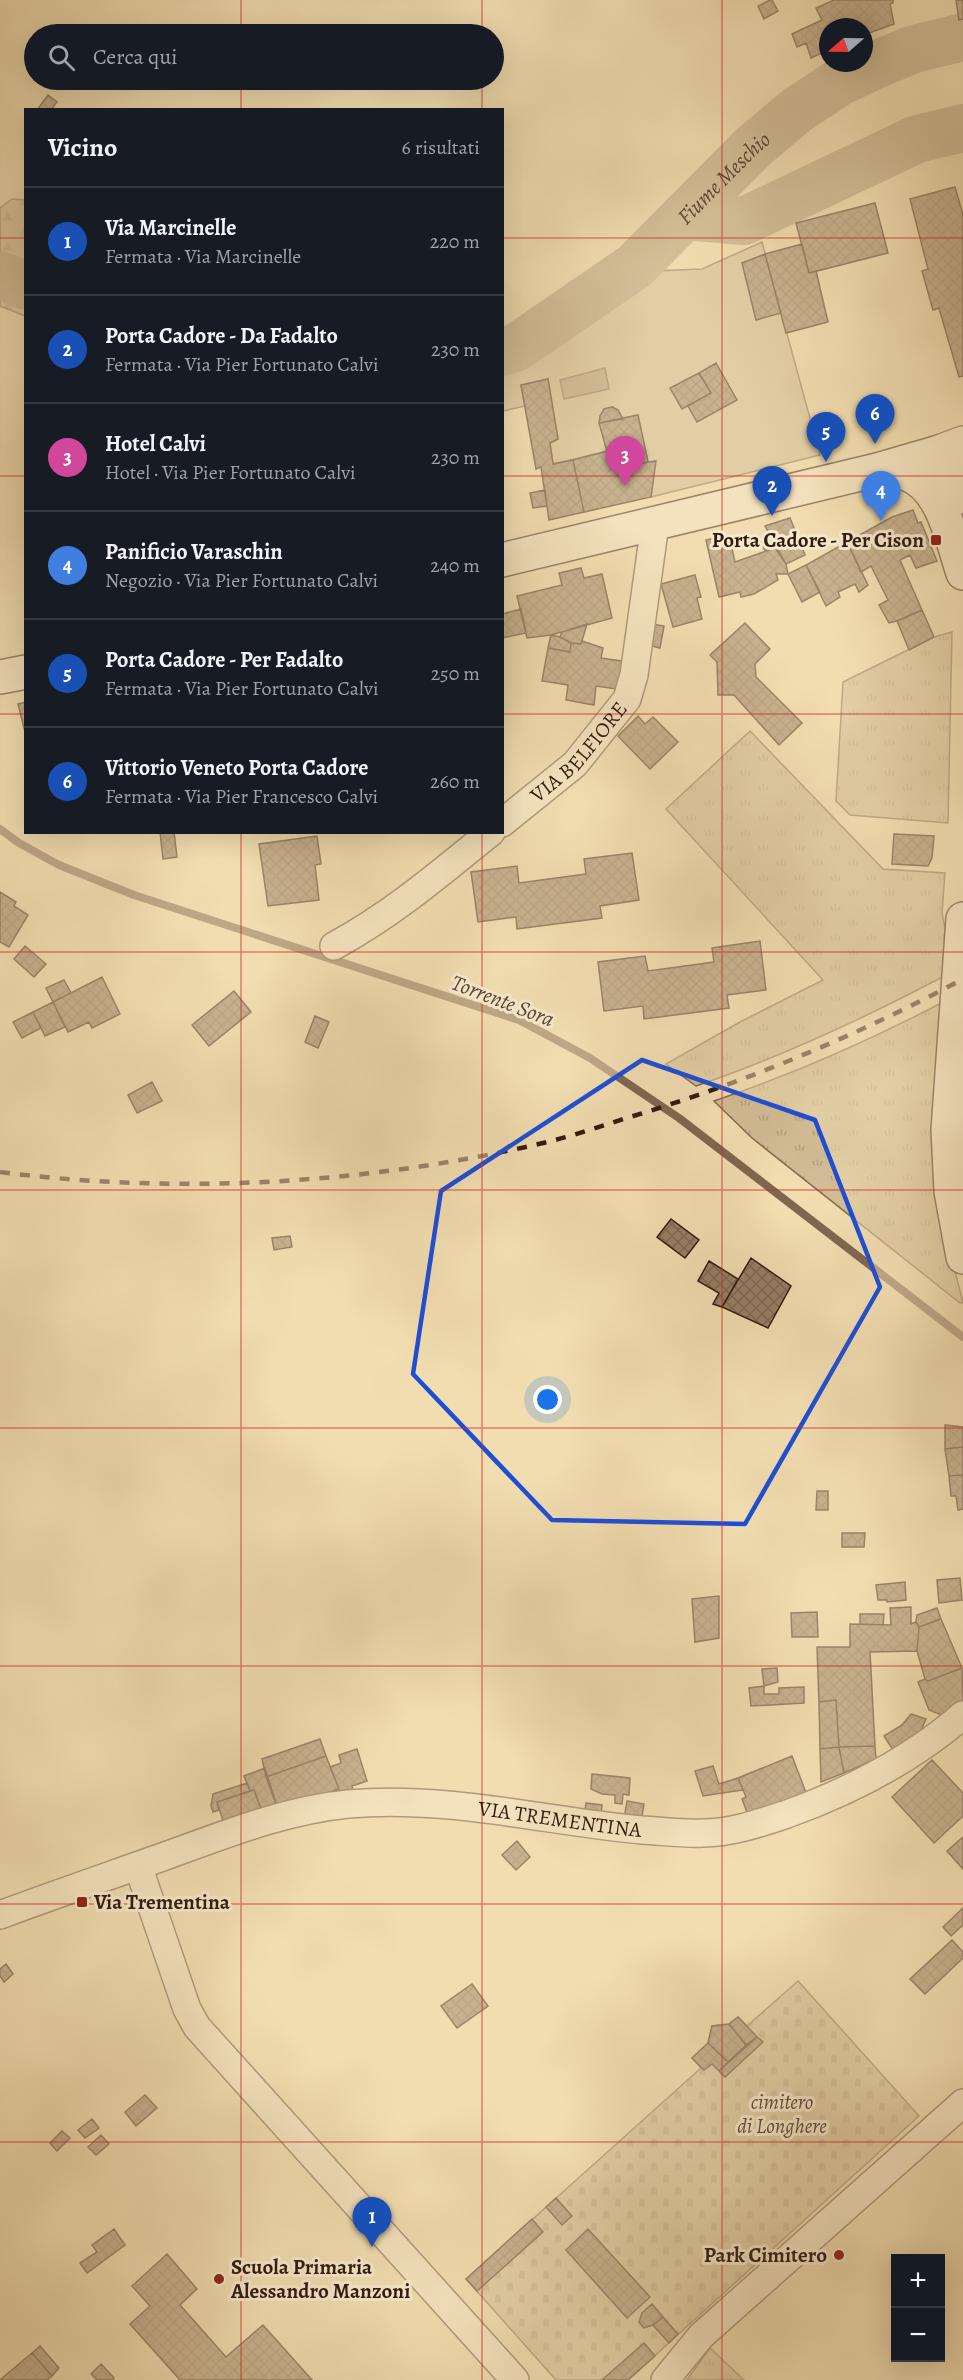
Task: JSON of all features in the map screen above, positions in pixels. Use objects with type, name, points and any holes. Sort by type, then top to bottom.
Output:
[{"type":"main road","points":[[504,561],[877,471],[951,448],[956,476],[953,506],[963,573]]},
{"type":"main road","points":[[877,471],[906,473],[920,481],[931,493],[953,506]]},
{"type":"main road","points":[[0,677],[24,672]]},
{"type":"main road","points":[[963,919],[959,1048],[948,1130],[948,1166],[963,1257]]},
{"type":"street","name":"VIA BELFIORE","points":[[504,821],[574,764],[627,699],[634,675],[655,524]]},
{"type":"street","points":[[334,946],[372,925],[404,903],[489,834]]},
{"type":"street","name":"VIA TREMENTINA","points":[[0,1915],[236,1830],[304,1812],[347,1804],[392,1802],[453,1805],[613,1827],[704,1833],[754,1825],[833,1798],[894,1766],[941,1735],[963,1715]]},
{"type":"street","points":[[138,1866],[187,2009],[197,2027],[515,2380]]},
{"type":"street","points":[[665,2380],[701,2336],[963,2103]]},
{"type":"highlighted area","points":[[642,1060],[815,1120],[880,1287],[745,1524],[552,1520],[413,1374],[441,1191]]},
{"type":"green space","points":[[12,199],[24,200],[24,316],[0,306],[0,208]]},
{"type":"green space","points":[[762,242],[820,455],[651,497],[655,461],[648,462],[638,416],[623,419],[618,410],[613,407],[604,409],[601,419],[607,451],[553,464],[550,443],[558,439],[548,379],[521,385],[525,406],[504,411],[504,370],[599,314],[651,271],[702,269]]},
{"type":"green space","points":[[952,632],[948,823],[850,815],[836,801],[843,682],[934,637]]},
{"type":"green space","points":[[750,731],[883,869],[945,873],[942,913],[945,929],[951,929],[950,973],[825,1035],[696,1086],[666,1064],[740,1022],[823,980],[666,809]]},
{"type":"green space","points":[[949,999],[953,1263],[963,1303],[960,1303],[752,1138],[714,1101],[833,1055]]},
{"type":"green space","name":"cimitero di Longhere","points":[[798,1981],[919,2116],[628,2380],[556,2380],[466,2279],[701,2068],[692,2058],[708,2043],[712,2026],[729,2024],[738,2017],[747,2026]]},
{"type":"green space","points":[[710,2348],[744,2380],[687,2380]]},
{"type":"shaded area","points":[[605,368],[609,389],[564,399],[560,380]]},
{"type":"building","points":[[770,0],[778,11],[764,19],[758,6]]},
{"type":"building","points":[[834,0],[893,0],[890,4],[894,24],[873,32],[873,18],[821,18],[816,8]]},
{"type":"building","points":[[956,0],[963,0],[963,19],[959,20]]},
{"type":"building","points":[[819,21],[819,54],[811,58],[806,43],[797,47],[792,34]]},
{"type":"building","points":[[48,95],[57,102],[52,108],[38,108]]},
{"type":"building","points":[[955,187],[963,215],[963,376],[959,377],[939,308],[933,310],[922,271],[928,269],[910,199]]},
{"type":"building","points":[[875,203],[888,253],[809,273],[796,223]]},
{"type":"building","points":[[802,244],[809,273],[816,271],[828,322],[786,333],[765,254]]},
{"type":"building","points":[[765,254],[781,313],[756,320],[742,263]]},
{"type":"building","points":[[716,363],[737,400],[697,422],[688,406],[711,393],[699,373]]},
{"type":"building","points":[[699,373],[711,393],[682,409],[670,388]]},
{"type":"building","points":[[548,379],[558,439],[550,443],[553,464],[573,460],[584,512],[549,520],[541,467],[536,469],[521,385]]},
{"type":"building","points":[[612,407],[618,410],[623,419],[599,423],[604,409]]},
{"type":"building","points":[[638,415],[648,462],[616,468],[612,450],[607,451],[599,423]]},
{"type":"building","points":[[612,450],[616,468],[656,461],[651,497],[584,512],[573,460]]},
{"type":"building","points":[[545,490],[547,506],[533,508],[530,493]]},
{"type":"building","points":[[913,510],[918,523],[921,522],[937,561],[916,568],[910,555],[900,560],[922,610],[889,623],[879,605],[888,600],[871,566],[861,572],[847,542],[892,517]]},
{"type":"building","points":[[790,518],[805,555],[786,564],[765,526]]},
{"type":"building","points":[[729,535],[735,562],[775,548],[786,564],[788,574],[776,574],[778,580],[754,594],[741,597],[740,592],[719,597],[706,540]]},
{"type":"building","points":[[771,538],[775,548],[765,551],[761,541]]},
{"type":"building","points":[[847,542],[868,585],[859,592],[855,584],[838,592],[840,597],[826,606],[806,565]]},
{"type":"building","points":[[806,565],[820,592],[802,602],[788,574]]},
{"type":"building","points":[[581,568],[584,578],[602,574],[612,618],[551,635],[527,638],[517,596],[562,585],[559,573]]},
{"type":"building","points":[[695,575],[701,597],[697,598],[702,619],[673,627],[661,584]]},
{"type":"building","points":[[521,609],[526,633],[504,638],[504,613]]},
{"type":"building","points":[[922,610],[934,637],[909,650],[897,621]]},
{"type":"building","points":[[745,623],[770,649],[755,664],[756,677],[802,723],[779,745],[734,695],[718,695],[717,662],[710,655]]},
{"type":"building","points":[[587,624],[581,644],[571,643],[560,637],[562,632]]},
{"type":"building","points":[[652,624],[664,626],[660,648],[648,645]]},
{"type":"building","points":[[551,635],[571,643],[570,652],[548,648]]},
{"type":"building","points":[[582,641],[603,648],[601,658],[628,662],[623,690],[596,686],[594,705],[566,700],[568,685],[542,681],[548,648],[570,652],[571,643],[581,644]]},
{"type":"building","points":[[24,702],[24,728],[18,704]]},
{"type":"building","points":[[638,716],[645,724],[653,717],[678,742],[650,769],[618,736]]},
{"type":"building","points":[[160,834],[174,834],[177,857],[163,859]]},
{"type":"building","points":[[894,834],[934,836],[932,858],[928,866],[892,864]]},
{"type":"building","points":[[317,836],[321,864],[315,865],[319,900],[268,906],[259,844]]},
{"type":"building","points":[[632,853],[639,900],[600,906],[602,918],[517,929],[516,917],[478,922],[471,872],[517,866],[519,883],[586,874],[584,859]]},
{"type":"building","points":[[0,892],[16,902],[14,906],[28,915],[9,947],[0,942]]},
{"type":"building","points":[[760,941],[766,990],[727,995],[729,1008],[644,1019],[643,1006],[604,1011],[598,962],[645,956],[648,971],[714,962],[712,948]]},
{"type":"building","points":[[25,946],[46,964],[34,977],[14,959]]},
{"type":"building","points":[[102,977],[120,1014],[92,1028],[89,1022],[68,1032],[53,1002]]},
{"type":"building","points":[[64,980],[71,993],[53,1002],[46,988]]},
{"type":"building","points":[[234,991],[251,1012],[209,1046],[192,1025]]},
{"type":"building","points":[[53,1002],[65,1027],[45,1036],[33,1012]]},
{"type":"building","points":[[33,1012],[41,1028],[22,1038],[13,1022]]},
{"type":"building","points":[[315,1016],[329,1022],[318,1048],[305,1042]]},
{"type":"building","points":[[152,1082],[162,1101],[137,1113],[128,1095]]},
{"type":"building","points":[[671,1219],[699,1240],[685,1258],[657,1237]]},
{"type":"building","points":[[290,1236],[292,1247],[274,1250],[272,1238]]},
{"type":"building","points":[[751,1258],[791,1286],[768,1328],[722,1307]]},
{"type":"building","points":[[709,1261],[738,1279],[722,1307],[713,1304],[719,1293],[698,1281]]},
{"type":"building","points":[[945,1425],[963,1427],[963,1447],[945,1449]]},
{"type":"building","points":[[963,1447],[963,1475],[949,1476],[945,1449]]},
{"type":"building","points":[[963,1475],[963,1509],[958,1510],[956,1496],[951,1496],[949,1476]]},
{"type":"building","points":[[817,1491],[828,1491],[828,1510],[816,1510]]},
{"type":"building","points":[[842,1533],[865,1533],[864,1547],[842,1547]]},
{"type":"building","points":[[960,1578],[962,1600],[939,1603],[937,1580]]},
{"type":"building","points":[[905,1582],[906,1600],[887,1602],[887,1600],[878,1600],[876,1585]]},
{"type":"building","points":[[719,1596],[719,1638],[695,1642],[692,1599]]},
{"type":"building","points":[[911,1607],[911,1624],[916,1622],[919,1627],[917,1651],[870,1652],[875,1746],[839,1747],[836,1700],[819,1702],[817,1647],[850,1647],[850,1624],[891,1625],[890,1608]]},
{"type":"building","points":[[937,1608],[941,1619],[919,1627],[916,1622],[917,1615]]},
{"type":"building","points":[[817,1612],[818,1637],[792,1637],[791,1613]]},
{"type":"building","points":[[860,1614],[884,1614],[883,1625],[860,1624]]},
{"type":"building","points":[[941,1619],[962,1668],[928,1681],[925,1679],[917,1651],[919,1627]]},
{"type":"building","points":[[777,1668],[778,1682],[764,1686],[762,1669]]},
{"type":"building","points":[[962,1668],[963,1700],[944,1716],[929,1710],[918,1682],[925,1679],[928,1681]]},
{"type":"building","points":[[764,1686],[764,1694],[779,1694],[779,1688],[804,1687],[804,1703],[751,1706],[749,1688]]},
{"type":"building","points":[[836,1700],[839,1747],[820,1749],[819,1702]]},
{"type":"building","points":[[911,1714],[926,1719],[920,1733],[893,1750],[884,1736],[902,1725]]},
{"type":"building","points":[[320,1739],[326,1756],[266,1777],[262,1759]]},
{"type":"building","points":[[875,1746],[876,1759],[844,1773],[839,1747]]},
{"type":"building","points":[[839,1747],[844,1773],[821,1782],[820,1749]]},
{"type":"building","points":[[357,1749],[367,1781],[352,1786],[353,1791],[337,1796],[335,1790],[339,1789],[330,1767],[341,1763],[339,1755]]},
{"type":"building","points":[[326,1756],[339,1789],[278,1809],[266,1777]]},
{"type":"building","points":[[792,1756],[808,1798],[750,1820],[742,1799],[746,1797],[738,1778]]},
{"type":"building","points":[[932,1760],[963,1793],[963,1816],[934,1843],[892,1797]]},
{"type":"building","points":[[713,1766],[719,1784],[738,1778],[743,1790],[703,1796],[695,1771]]},
{"type":"building","points":[[265,1768],[278,1809],[263,1814],[254,1790],[250,1791],[244,1776]]},
{"type":"building","points":[[592,1774],[630,1778],[629,1795],[623,1794],[622,1804],[615,1803],[615,1795],[602,1794],[591,1789]]},
{"type":"building","points":[[247,1783],[250,1791],[217,1802],[219,1810],[213,1812],[211,1806],[213,1794]]},
{"type":"building","points":[[254,1790],[263,1814],[225,1827],[217,1802]]},
{"type":"building","points":[[627,1801],[644,1804],[641,1822],[624,1819]]},
{"type":"building","points":[[586,1803],[602,1805],[600,1821],[584,1819]]},
{"type":"building","points":[[963,1837],[963,1869],[947,1851]]},
{"type":"building","points":[[517,1841],[530,1857],[516,1870],[502,1855]]},
{"type":"building","points":[[963,1908],[963,1925],[951,1936],[943,1927]]},
{"type":"building","points":[[952,1940],[963,1952],[963,1958],[925,1994],[910,1979]]},
{"type":"building","points":[[6,1964],[13,1974],[4,1982],[0,1976],[0,1969]]},
{"type":"building","points":[[472,1984],[488,2006],[457,2028],[441,2006]]},
{"type":"building","points":[[738,2017],[757,2037],[746,2045],[729,2024]]},
{"type":"building","points":[[729,2024],[746,2045],[728,2062],[708,2043],[712,2026]]},
{"type":"building","points":[[757,2037],[763,2042],[725,2077],[719,2071]]},
{"type":"building","points":[[708,2043],[728,2062],[719,2071],[712,2064],[704,2070],[692,2058]]},
{"type":"building","points":[[145,2095],[157,2108],[136,2126],[125,2112]]},
{"type":"building","points":[[92,2119],[99,2128],[85,2138],[78,2130]]},
{"type":"building","points":[[62,2131],[70,2138],[57,2151],[50,2143]]},
{"type":"building","points":[[101,2135],[109,2144],[96,2155],[88,2147]]},
{"type":"building","points":[[556,2198],[572,2216],[562,2225],[546,2207]]},
{"type":"building","points":[[532,2219],[543,2232],[477,2291],[466,2279]]},
{"type":"building","points":[[114,2229],[125,2245],[87,2273],[80,2263],[97,2252],[92,2245]]},
{"type":"building","points":[[588,2229],[650,2297],[627,2318],[566,2250]]},
{"type":"building","points":[[167,2254],[197,2289],[180,2305],[226,2357],[263,2325],[312,2380],[180,2380],[130,2324],[150,2306],[132,2286]]},
{"type":"building","points":[[652,2304],[663,2317],[653,2325],[644,2328],[639,2322],[642,2313]]},
{"type":"building","points":[[663,2317],[678,2334],[669,2343],[653,2325]]},
{"type":"building","points":[[644,2343],[655,2356],[628,2380],[602,2380]]},
{"type":"building","points":[[40,2346],[59,2368],[52,2376],[32,2353]]},
{"type":"building","points":[[32,2353],[52,2376],[47,2380],[0,2380]]},
{"type":"building","points":[[101,2364],[114,2378],[112,2380],[97,2380],[91,2374]]},
{"type":"waterway","name":"Fiume Meschio","points":[[504,351],[517,347],[635,266],[753,147],[797,110],[838,83],[875,65],[914,49],[963,37]]},
{"type":"waterway","points":[[684,216],[744,221],[917,139],[963,128]]},
{"type":"waterway","name":"Fiume Meschio","points":[[0,275],[24,285]]},
{"type":"waterway","name":"Torrente Sora","points":[[0,829],[19,843],[59,865],[134,895],[519,1020],[590,1058],[679,1118],[963,1337]]},
{"type":"railway","points":[[0,1172],[136,1183],[273,1182],[410,1168],[477,1157],[565,1137],[716,1089],[882,1020],[963,979]]},
{"type":"place","name":"Vittorio Veneto Porta Cadore","points":[[875,444]]},
{"type":"place","name":"Porta Cadore - Per Fadalto","points":[[826,462]]},
{"type":"place","name":"Hotel Calvi","points":[[625,486]]},
{"type":"place","name":"Porta Cadore - Da Fadalto","points":[[772,516]]},
{"type":"place","name":"Panificio Varaschin","points":[[881,521]]},
{"type":"place","name":"Porta Cadore - Per Cison","points":[[936,540]]},
{"type":"place","name":"Via Trementina","points":[[82,1902]]},
{"type":"place","name":"Via Marcinelle","points":[[372,2247]]},
{"type":"place","name":"Park Cimitero","points":[[839,2255]]},
{"type":"place","name":"Scuola Primaria Alessandro Manzoni","points":[[219,2279]]}]
